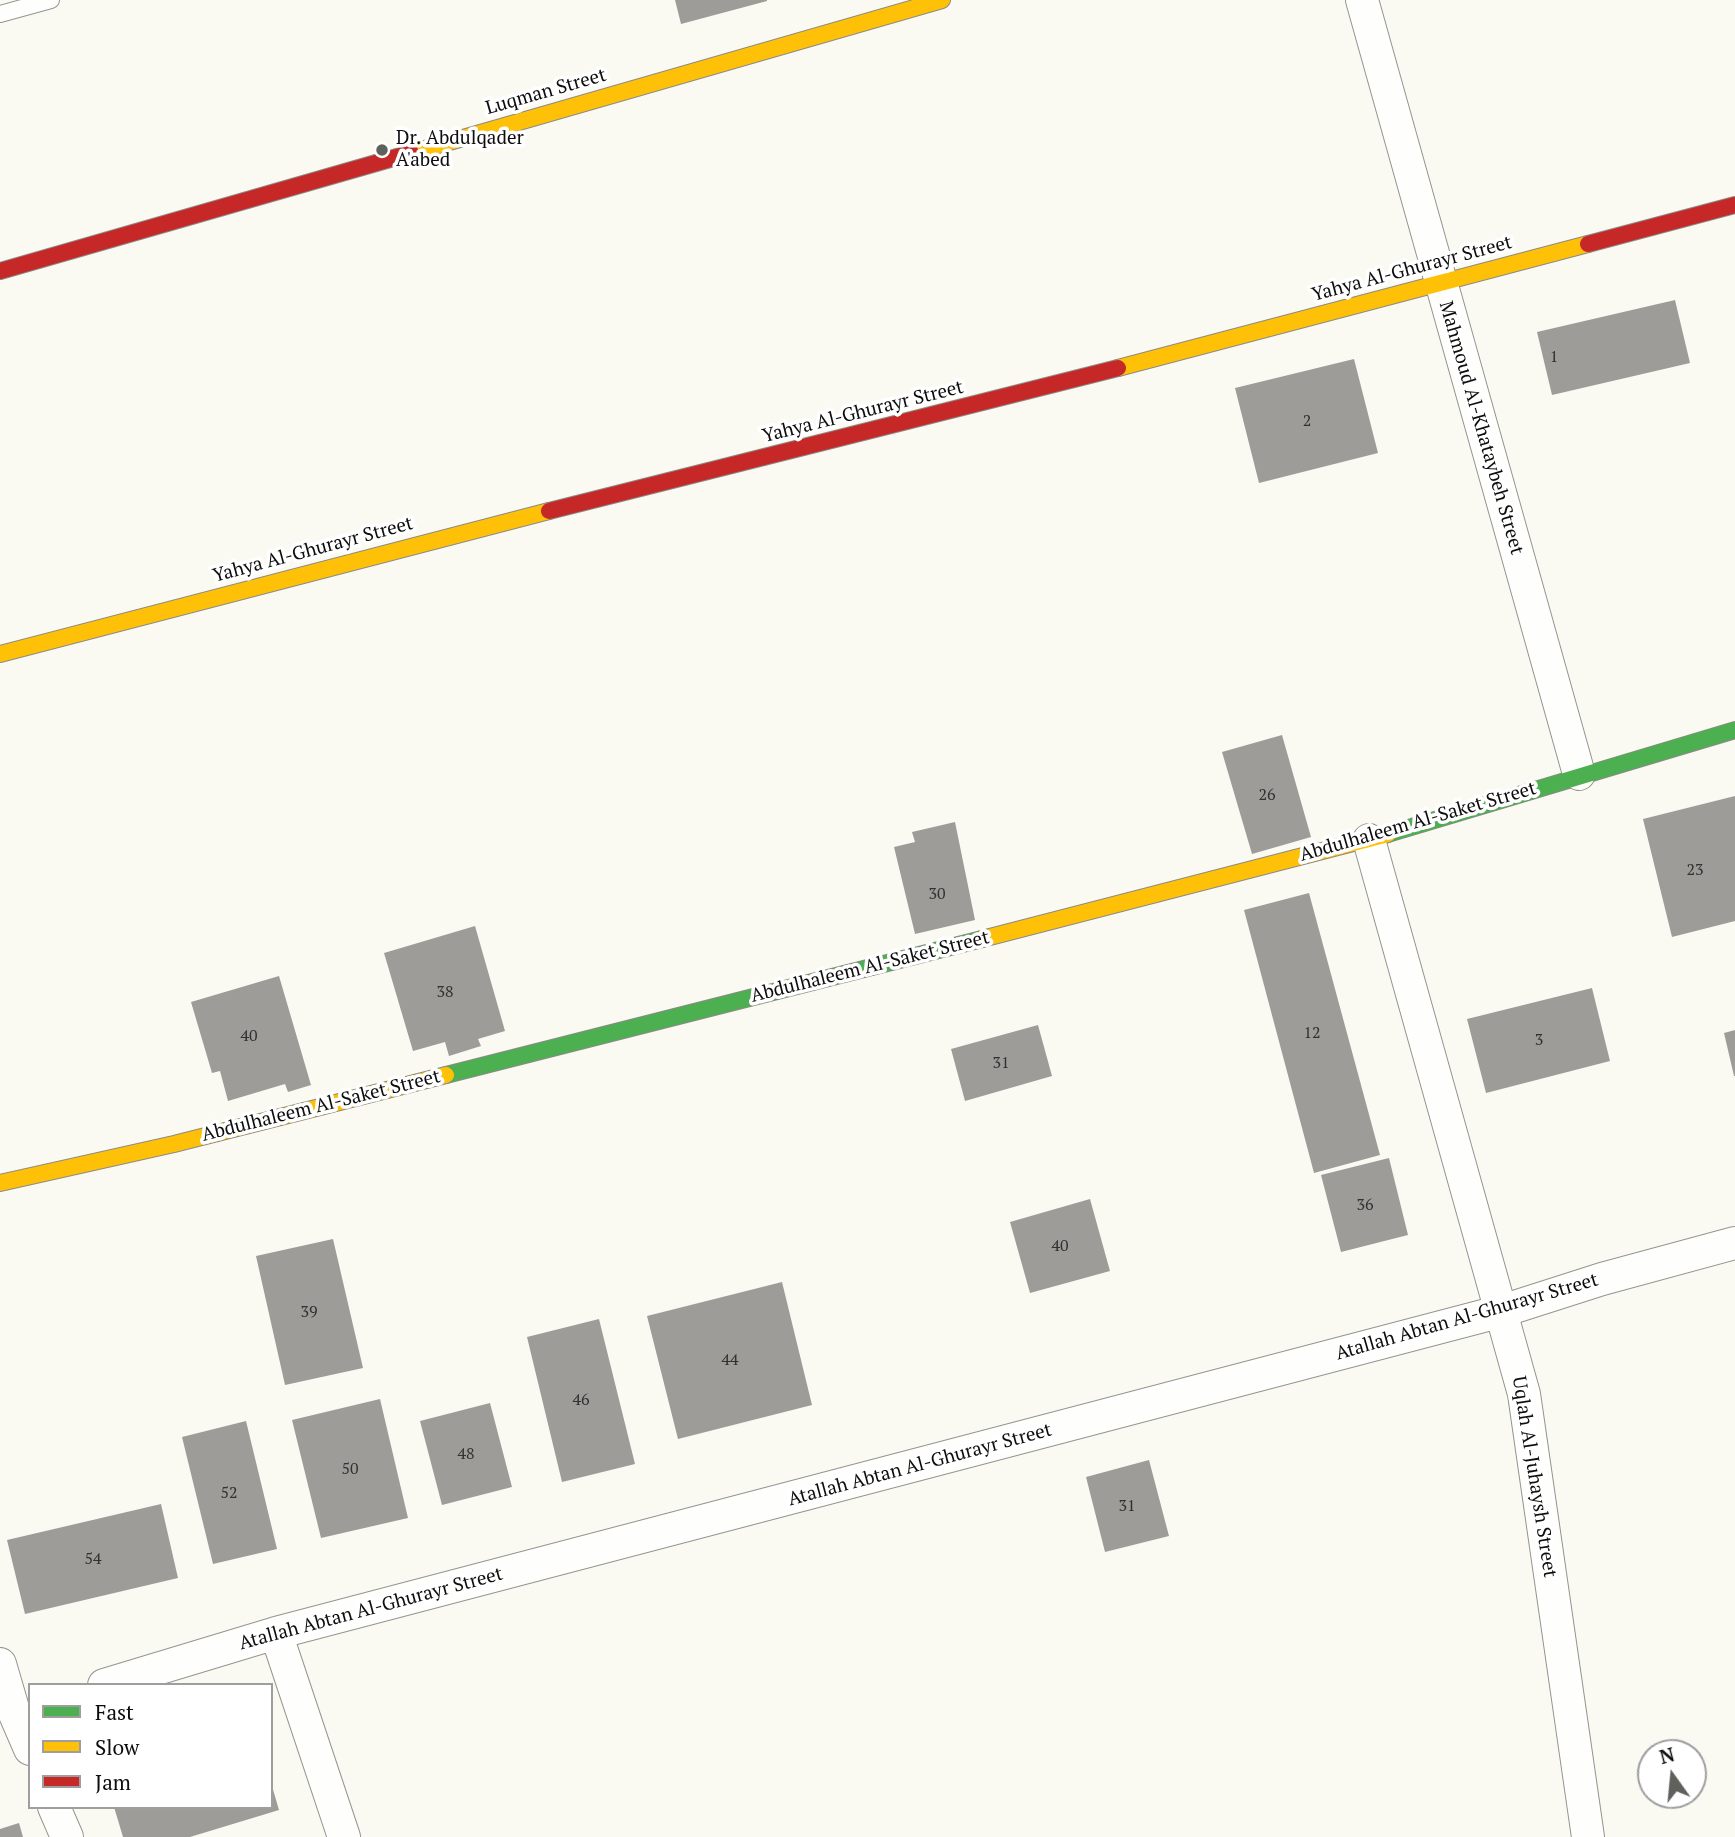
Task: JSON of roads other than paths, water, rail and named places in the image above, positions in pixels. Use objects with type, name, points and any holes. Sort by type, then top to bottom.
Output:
[{"type":"street","name":"Luqman Street","points":[[0,271],[942,0]]},
{"type":"street","name":"Mahmoud Al-Khataybeh Street","points":[[1362,0],[1579,774]]},
{"type":"street","name":"Yahya Al-Ghurayr Street","points":[[0,654],[373,555],[999,400],[1735,205]]},
{"type":"street","name":"Abdulhaleem Al-Saket Street","points":[[0,1183],[174,1144],[1369,840],[1579,774],[1735,730]]},
{"type":"street","name":"Uqlah Al-Juhaysh Street","points":[[1369,840],[1524,1394],[1588,1837]]},
{"type":"street","name":"Atallah Abtan Al-Ghurayr Street","points":[[111,1683],[276,1633],[1502,1311],[1602,1279],[1735,1243]]},
{"type":"street","points":[[276,1633],[344,1837]]},
{"type":"street","points":[[0,1664],[28,1744]]},
{"type":"street","points":[[55,1809],[67,1837]]},
{"type":"lane","points":[[0,14],[51,0]]},
{"type":"place","name":"Dr. Abdulqader A'abed","points":[[382,150]]}]
